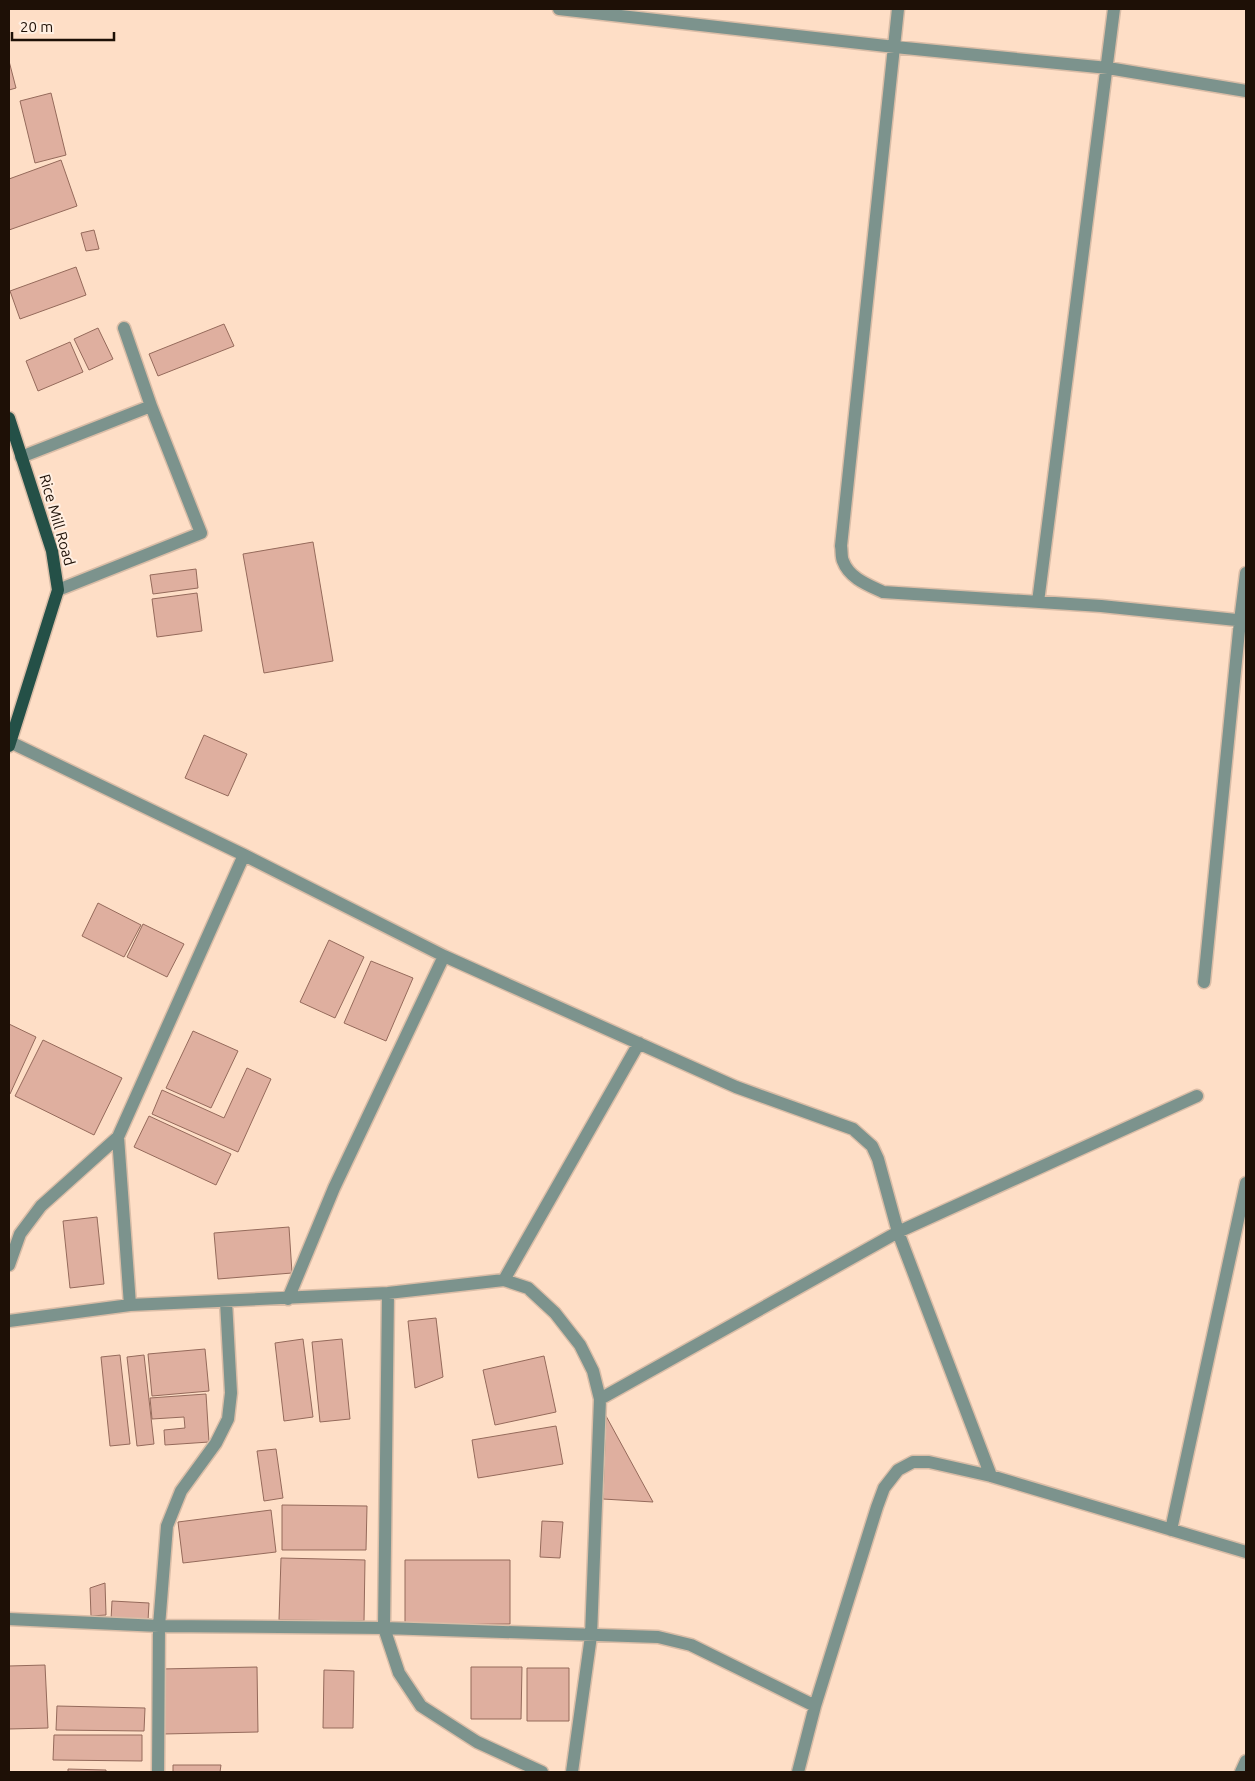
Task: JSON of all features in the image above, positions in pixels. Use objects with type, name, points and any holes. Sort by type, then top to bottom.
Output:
[{"type":"main road","name":"Rice Mill Road","points":[[9,418],[52,551],[58,590],[10,744]]},
{"type":"street","points":[[559,9],[895,47],[1108,68],[1246,91]]},
{"type":"street","points":[[898,9],[841,546],[842,561],[861,582],[883,592],[1101,606],[1243,621]]},
{"type":"street","points":[[1038,602],[1108,68],[1114,9]]},
{"type":"street","points":[[58,590],[201,532],[151,406],[124,328]]},
{"type":"street","points":[[21,457],[151,406]]},
{"type":"street","points":[[1204,982],[1243,621],[1246,573]]},
{"type":"street","points":[[10,744],[244,855],[444,956],[736,1087],[852,1129],[872,1146],[878,1159],[898,1232],[992,1476]]},
{"type":"street","points":[[9,1264],[20,1234],[41,1206],[118,1137],[244,855]]},
{"type":"street","points":[[288,1299],[334,1188],[444,956]]},
{"type":"street","points":[[504,1280],[639,1043]]},
{"type":"street","points":[[600,1399],[898,1232],[1197,1096]]},
{"type":"street","points":[[118,1137],[130,1305]]},
{"type":"street","points":[[1170,1530],[1246,1183]]},
{"type":"street","points":[[9,1320],[130,1305],[388,1293],[504,1280],[528,1288],[555,1313],[580,1345],[593,1371],[600,1399],[591,1636],[572,1772]]},
{"type":"street","points":[[388,1293],[384,1628],[399,1673],[421,1706],[477,1742],[542,1772]]},
{"type":"street","points":[[158,1772],[159,1626],[167,1526],[181,1491],[216,1443],[228,1419],[231,1393],[226,1301]]},
{"type":"street","points":[[798,1772],[815,1706],[884,1488],[898,1470],[913,1462],[929,1462],[992,1476],[1246,1552]]},
{"type":"street","points":[[9,1619],[159,1626],[384,1628],[658,1637],[691,1645],[815,1706]]},
{"type":"street","points":[[1241,1772],[1246,1761]]},
{"type":"building","points":[[9,61],[16,88],[9,90]]},
{"type":"building","points":[[51,93],[66,155],[35,163],[20,101]]},
{"type":"building","points":[[61,160],[77,206],[9,230],[9,179]]},
{"type":"building","points":[[94,230],[99,249],[86,251],[81,233]]},
{"type":"building","points":[[76,267],[86,295],[20,319],[10,291]]},
{"type":"building","points":[[224,324],[234,346],[158,376],[149,354]]},
{"type":"building","points":[[98,328],[113,359],[89,370],[74,339]]},
{"type":"building","points":[[70,342],[83,372],[38,391],[26,361]]},
{"type":"building","points":[[313,542],[333,661],[264,673],[243,554]]},
{"type":"building","points":[[196,569],[198,588],[153,594],[150,575]]},
{"type":"building","points":[[197,593],[202,631],[157,637],[152,599]]},
{"type":"building","points":[[204,735],[247,754],[228,796],[185,778]]},
{"type":"building","points":[[98,903],[141,925],[124,957],[82,936]]},
{"type":"building","points":[[143,924],[184,944],[167,977],[127,957]]},
{"type":"building","points":[[329,940],[364,957],[335,1018],[300,1002]]},
{"type":"building","points":[[371,961],[413,978],[386,1041],[344,1023]]},
{"type":"building","points":[[9,1024],[36,1037],[10,1094],[9,1093]]},
{"type":"building","points":[[193,1031],[238,1051],[211,1108],[166,1088]]},
{"type":"building","points":[[43,1040],[122,1078],[94,1135],[15,1096]]},
{"type":"building","points":[[247,1068],[271,1079],[238,1152],[152,1114],[162,1090],[224,1118]]},
{"type":"building","points":[[149,1116],[231,1154],[216,1185],[134,1147]]},
{"type":"building","points":[[97,1217],[104,1284],[70,1288],[63,1221]]},
{"type":"building","points":[[289,1227],[292,1273],[218,1279],[214,1233]]},
{"type":"building","points":[[436,1318],[443,1377],[415,1388],[408,1321]]},
{"type":"building","points":[[303,1339],[313,1417],[284,1421],[275,1343]]},
{"type":"building","points":[[342,1339],[350,1419],[320,1422],[312,1342]]},
{"type":"building","points":[[205,1349],[209,1391],[152,1396],[148,1354]]},
{"type":"building","points":[[120,1355],[130,1444],[110,1446],[101,1357]]},
{"type":"building","points":[[144,1355],[154,1444],[137,1446],[127,1357]]},
{"type":"building","points":[[544,1356],[556,1412],[495,1425],[483,1370]]},
{"type":"building","points":[[206,1394],[209,1442],[165,1445],[164,1430],[185,1428],[184,1417],[152,1419],[150,1398]]},
{"type":"building","points":[[606,1416],[653,1502],[603,1499]]},
{"type":"building","points":[[556,1426],[563,1464],[478,1478],[472,1440]]},
{"type":"building","points":[[276,1449],[283,1498],[264,1501],[257,1451]]},
{"type":"building","points":[[282,1505],[367,1506],[366,1550],[282,1550]]},
{"type":"building","points":[[271,1510],[276,1552],[183,1563],[178,1522]]},
{"type":"building","points":[[542,1521],[563,1522],[560,1558],[540,1557]]},
{"type":"building","points":[[281,1558],[365,1560],[364,1621],[279,1620]]},
{"type":"building","points":[[405,1560],[510,1560],[510,1624],[405,1625]]},
{"type":"building","points":[[105,1583],[106,1615],[91,1616],[90,1588]]},
{"type":"building","points":[[112,1601],[149,1603],[148,1621],[111,1620]]},
{"type":"building","points":[[45,1665],[48,1728],[9,1729],[9,1666]]},
{"type":"building","points":[[257,1667],[258,1732],[163,1734],[161,1669]]},
{"type":"building","points":[[471,1667],[522,1667],[521,1719],[471,1719]]},
{"type":"building","points":[[527,1668],[569,1668],[569,1721],[527,1721]]},
{"type":"building","points":[[324,1670],[354,1671],[353,1728],[323,1728]]},
{"type":"building","points":[[57,1706],[145,1708],[144,1731],[56,1730]]},
{"type":"building","points":[[54,1735],[142,1735],[142,1761],[53,1760]]},
{"type":"building","points":[[173,1765],[221,1765],[220,1772],[173,1772]]},
{"type":"building","points":[[68,1769],[106,1770],[106,1772],[68,1772]]}]
